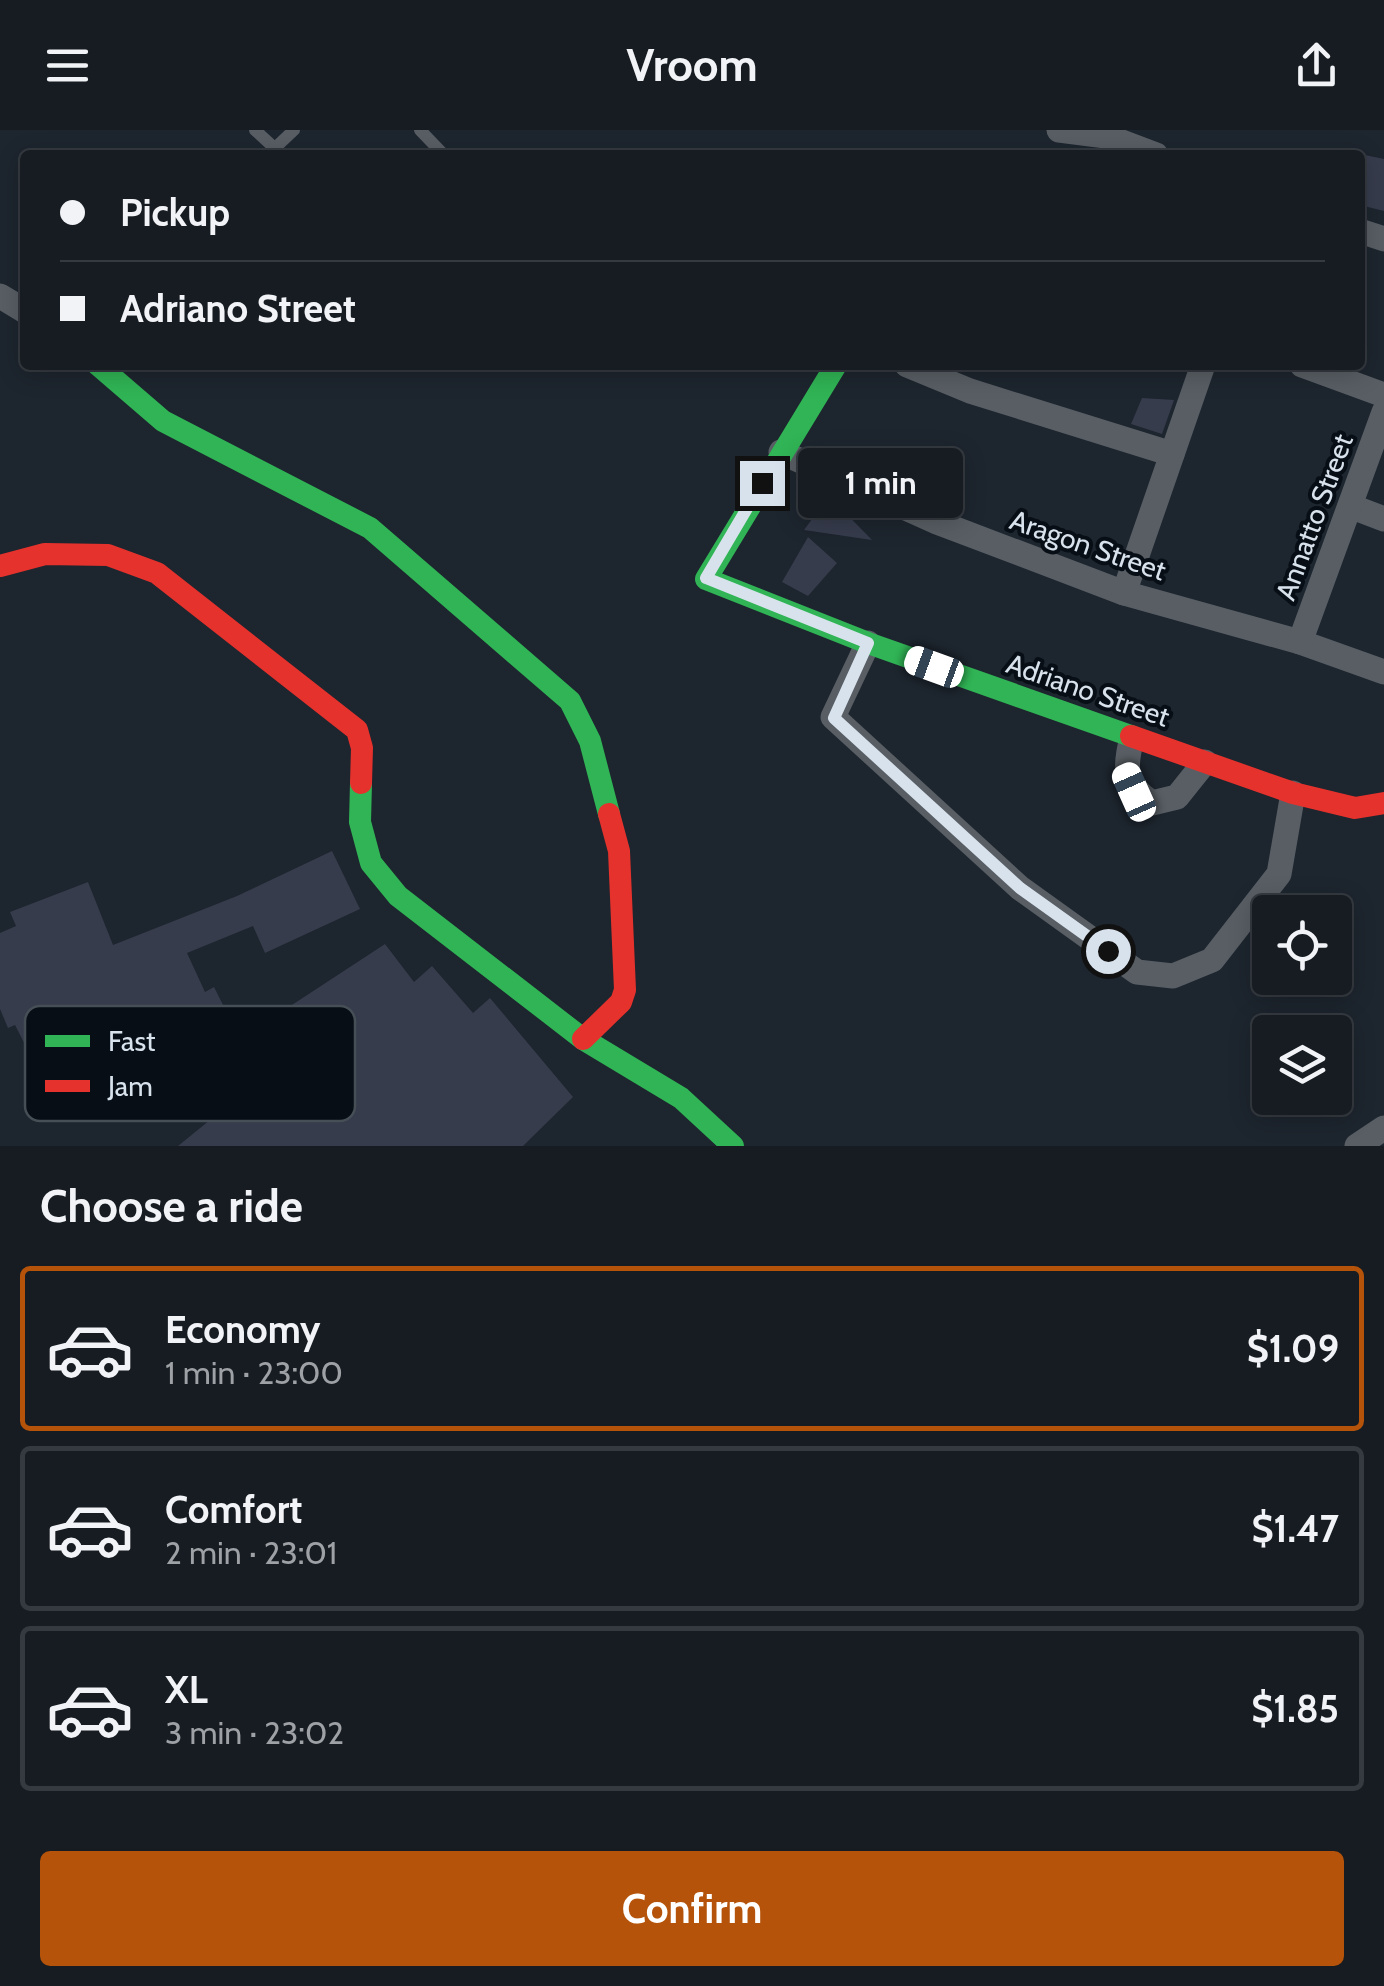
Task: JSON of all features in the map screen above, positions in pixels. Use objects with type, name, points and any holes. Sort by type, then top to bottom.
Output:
[{"type":"street","points":[[1059,130],[1106,136],[1143,150]]},
{"type":"street","points":[[104,370],[163,421],[370,528],[570,700],[590,741],[619,852],[625,990],[621,1002],[583,1040]]},
{"type":"street","name":"Adriano Street","points":[[833,370],[706,578],[868,643],[1293,793],[1355,808],[1384,803]]},
{"type":"street","points":[[919,370],[970,392],[1172,454]]},
{"type":"street","points":[[1124,593],[1201,370]]},
{"type":"street","points":[[1316,370],[1384,395]]},
{"type":"street","name":"Annatto Street","points":[[1300,642],[1384,412]]},
{"type":"street","name":"Aragon Street","points":[[781,452],[937,522],[1124,593],[1300,642],[1384,672]]},
{"type":"street","points":[[1350,506],[1384,520]]},
{"type":"street","points":[[0,566],[45,554],[108,556],[157,573],[327,702],[356,730],[362,748],[360,822],[371,863],[398,896],[583,1040],[681,1098],[733,1146]]},
{"type":"street","points":[[868,643],[834,718],[1020,888],[1137,972],[1173,976],[1212,960],[1279,874],[1293,793]]},
{"type":"street","points":[[1132,738],[1124,768],[1134,792],[1152,802],[1177,797],[1205,762]]},
{"type":"street","points":[[1358,1146],[1384,1128]]},
{"type":"lane","points":[[255,130],[277,150]]},
{"type":"lane","points":[[420,130],[439,150]]},
{"type":"building","points":[[1365,155],[1384,159],[1384,211],[1365,206]]},
{"type":"building","points":[[1142,398],[1174,400],[1162,434],[1131,424]]},
{"type":"building","points":[[930,459],[952,476],[939,503],[910,489]]},
{"type":"building","points":[[829,496],[872,540],[804,530]]},
{"type":"building","points":[[808,537],[837,563],[808,596],[782,582]]},
{"type":"building","points":[[332,851],[360,909],[265,953],[253,926],[187,953],[205,992],[214,987],[224,1006],[25,1006],[25,1045],[15,1025],[8,1028],[0,1009],[0,933],[16,926],[10,912],[88,882],[113,945],[237,896]]},
{"type":"building","points":[[385,944],[414,982],[432,966],[473,1013],[490,998],[573,1097],[523,1146],[178,1146],[209,1121],[355,1121],[355,1006],[290,1006]]},
{"type":"traffic: fast","points":[[104,370],[163,421],[370,528],[570,701],[590,741],[609,814]]},
{"type":"traffic: fast","points":[[833,370],[706,579],[868,643],[1131,736]]},
{"type":"traffic: fast","points":[[361,783],[360,822],[371,863],[398,896],[583,1039],[681,1098],[733,1146]]},
{"type":"traffic: jam","points":[[0,566],[45,554],[108,555],[157,573],[357,730],[362,748],[361,783]]},
{"type":"traffic: jam","points":[[1131,736],[1293,793],[1355,808],[1384,803]]},
{"type":"traffic: jam","points":[[583,1039],[621,1002],[625,990],[619,851],[609,814]]},
{"type":"route","points":[[762,483],[706,578],[868,643],[834,718],[1020,888],[1108,951]]}]
